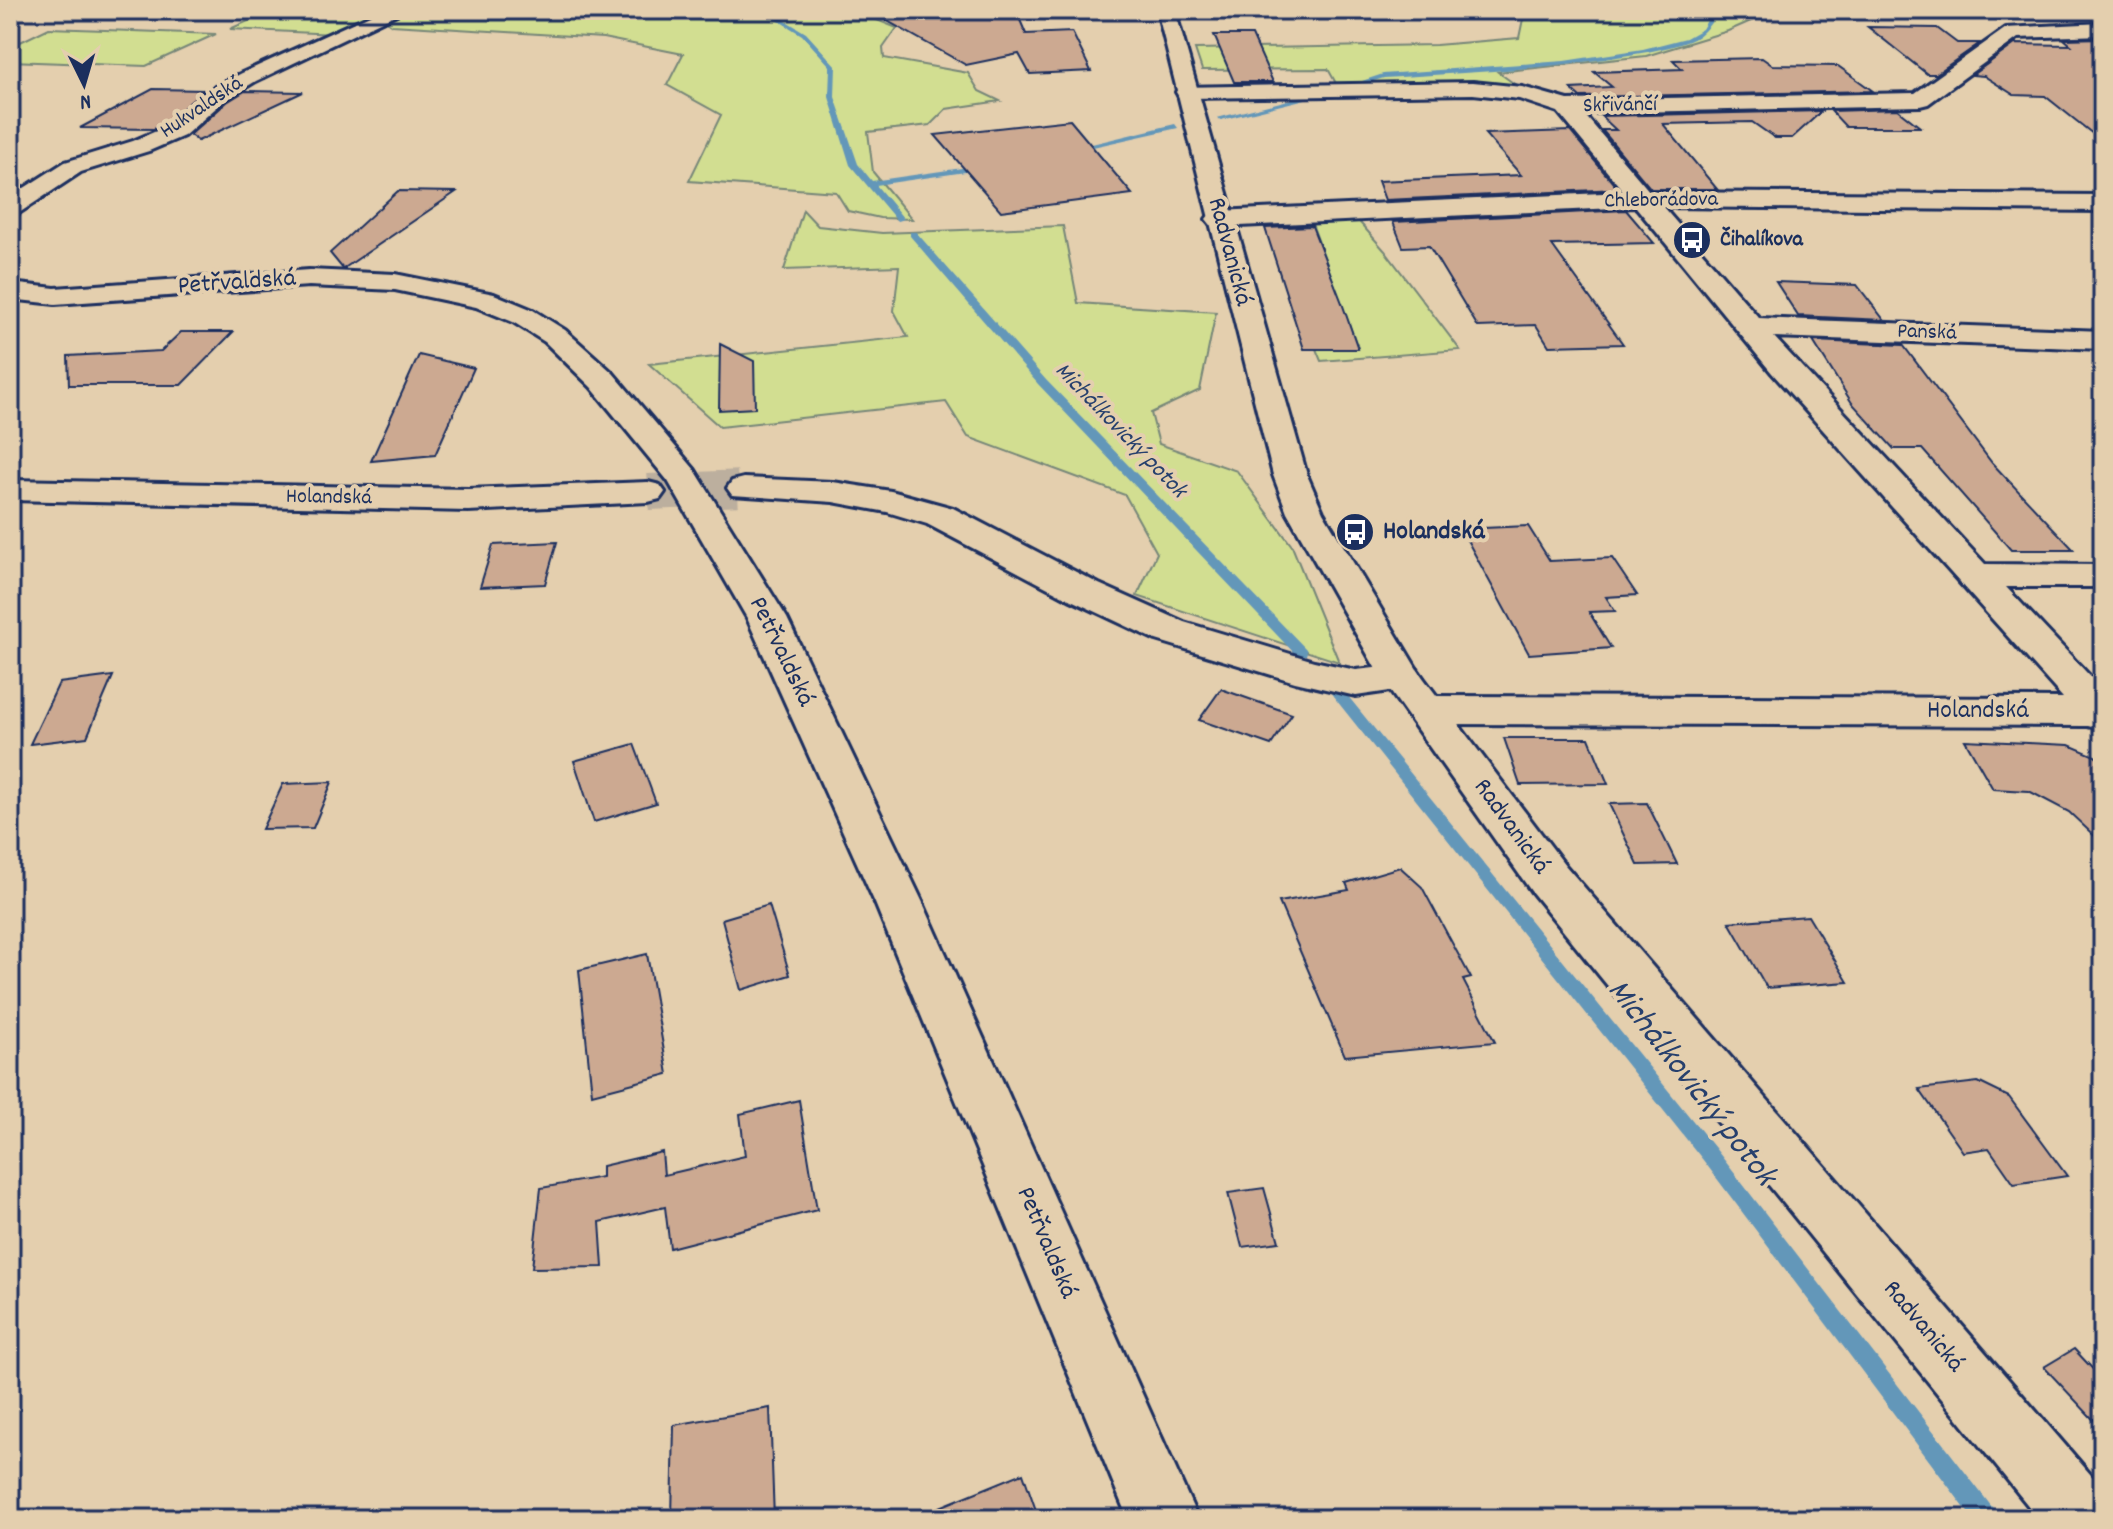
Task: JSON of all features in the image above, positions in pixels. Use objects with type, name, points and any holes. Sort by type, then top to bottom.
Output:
[{"type":"street","name":"Hukvaldská","points":[[10,208],[73,167],[141,146],[176,131],[217,95],[249,77],[396,10]]},
{"type":"street","name":"Radvanická","points":[[1166,10],[1219,219],[1290,475],[1300,500],[1414,694],[1548,878],[2083,1519]]},
{"type":"street","name":"Skřivánčí","points":[[1187,92],[1473,88],[1522,93],[1566,107],[1920,99],[1998,39],[2013,32],[2103,29]]},
{"type":"street","points":[[1566,107],[1783,366],[2101,714]]},
{"type":"street","name":"Chleborádova","points":[[1219,219],[1645,199],[2103,203]]},
{"type":"street","name":"Petřvaldská","points":[[10,291],[55,296],[309,278],[395,282],[484,300],[523,316],[555,336],[602,380],[683,477],[767,618],[906,917],[1163,1519]]},
{"type":"street","name":"Panská","points":[[1751,327],[2103,340]]},
{"type":"street","name":"Holandská","points":[[744,488],[833,492],[891,502],[940,516],[1085,592],[1170,631],[1309,673],[1414,694],[2101,714]]},
{"type":"street","name":"Holandská","points":[[10,490],[468,500],[648,492]]},
{"type":"street","points":[[1977,575],[2103,576]]},
{"type":"green space","points":[[273,10],[385,10],[335,34],[230,29]]},
{"type":"green space","points":[[405,10],[852,10],[897,28],[883,48],[884,58],[968,73],[979,91],[1000,101],[946,109],[930,125],[868,132],[873,172],[912,219],[880,218],[848,211],[836,192],[689,181],[721,115],[667,85],[683,54],[603,38],[392,25],[383,19]]},
{"type":"green space","points":[[1603,10],[1776,10],[1728,31],[1646,56],[1498,72],[1520,88],[1337,85],[1328,69],[1202,70],[1195,49],[1436,45],[1519,38],[1523,19]]},
{"type":"green space","points":[[49,28],[216,34],[146,66],[10,61],[10,47]]},
{"type":"green space","points":[[803,210],[818,226],[882,233],[1063,226],[1078,303],[1216,312],[1200,390],[1151,413],[1159,444],[1237,471],[1292,546],[1339,662],[1137,596],[1157,553],[1125,495],[968,437],[946,402],[720,427],[649,364],[908,337],[894,311],[899,266],[784,270]]},
{"type":"green space","points":[[1354,216],[1385,251],[1460,350],[1321,361],[1316,349],[1358,348],[1312,224],[1270,224]]},
{"type":"building","points":[[1017,13],[1026,34],[1072,32],[1091,71],[1030,74],[1019,54],[966,65],[884,19]]},
{"type":"building","points":[[1868,27],[1937,28],[1957,43],[1980,43],[1936,74],[1927,74]]},
{"type":"building","points":[[1214,35],[1252,35],[1273,82],[1234,82]]},
{"type":"building","points":[[2103,38],[2103,142],[2045,96],[2014,95],[1984,76],[1972,75],[2015,44],[2071,45],[2064,39]]},
{"type":"building","points":[[1762,58],[1772,65],[1838,66],[1873,91],[1580,97],[1571,89],[1612,87],[1594,72],[1682,69],[1673,60]]},
{"type":"building","points":[[153,89],[204,90],[166,123],[154,129],[80,128]]},
{"type":"building","points":[[245,91],[303,92],[198,141],[190,135],[227,102]]},
{"type":"building","points":[[1897,109],[1920,127],[1846,127],[1831,111]]},
{"type":"building","points":[[1822,111],[1792,138],[1775,138],[1752,122],[1663,124],[1717,189],[1651,189],[1602,130],[1616,130],[1601,116]]},
{"type":"building","points":[[1070,120],[1132,194],[1001,211],[935,135]]},
{"type":"building","points":[[1570,131],[1618,189],[1385,200],[1378,181],[1521,175],[1485,134]]},
{"type":"building","points":[[398,191],[456,192],[343,269],[330,253]]},
{"type":"building","points":[[1626,210],[1654,243],[1552,245],[1623,344],[1549,346],[1536,325],[1478,327],[1429,246],[1403,247],[1393,222]]},
{"type":"building","points":[[1312,226],[1358,349],[1304,349],[1265,228]]},
{"type":"building","points":[[1776,282],[1857,285],[1884,320],[1798,316]]},
{"type":"building","points":[[181,332],[233,332],[181,385],[69,385],[68,356],[161,351]]},
{"type":"building","points":[[1813,341],[1903,345],[1992,463],[2074,550],[2011,550],[1922,449],[1894,449],[1852,403]]},
{"type":"building","points":[[720,344],[754,361],[755,408],[719,410]]},
{"type":"building","points":[[419,355],[474,368],[435,455],[371,461]]},
{"type":"building","points":[[1528,526],[1550,561],[1612,558],[1637,595],[1606,597],[1615,611],[1589,612],[1611,648],[1529,654],[1461,529]]},
{"type":"building","points":[[557,542],[545,584],[480,587],[493,545]]},
{"type":"building","points":[[113,676],[87,737],[30,744],[59,683]]},
{"type":"building","points":[[1221,689],[1292,714],[1271,745],[1199,720]]},
{"type":"building","points":[[1504,738],[1589,738],[1608,784],[1520,785]]},
{"type":"building","points":[[1965,740],[2069,745],[2095,756],[2103,763],[2103,844],[2069,812],[2029,791],[1993,789]]},
{"type":"building","points":[[634,744],[656,803],[594,822],[574,761]]},
{"type":"building","points":[[332,782],[313,828],[262,829],[283,784]]},
{"type":"building","points":[[1647,803],[1677,864],[1638,865],[1609,804]]},
{"type":"building","points":[[1400,867],[1422,887],[1471,978],[1463,980],[1495,1042],[1345,1056],[1279,902],[1349,890],[1346,883]]},
{"type":"building","points":[[769,905],[790,975],[741,990],[722,919]]},
{"type":"building","points":[[1808,916],[1848,982],[1767,988],[1729,922]]},
{"type":"building","points":[[647,954],[668,1074],[592,1094],[579,970]]},
{"type":"building","points":[[1978,1082],[2009,1097],[2067,1176],[2014,1184],[1989,1148],[1963,1152],[1919,1089]]},
{"type":"building","points":[[799,1100],[817,1210],[670,1248],[665,1207],[600,1222],[603,1267],[532,1268],[541,1188],[602,1177],[602,1166],[662,1152],[664,1175],[745,1156],[740,1114]]},
{"type":"building","points":[[1264,1188],[1279,1242],[1242,1247],[1228,1193]]},
{"type":"building","points":[[2074,1349],[2103,1380],[2103,1430],[2044,1367]]},
{"type":"building","points":[[770,1408],[774,1519],[672,1519],[674,1425]]},
{"type":"building","points":[[1023,1473],[1039,1519],[913,1519],[913,1518]]},
{"type":"waterway","name":"Michálkovický potok","points":[[764,10],[804,34],[833,66],[832,97],[854,165],[870,184]]},
{"type":"waterway","points":[[1356,84],[1383,76],[1564,63],[1643,51],[1688,39],[1704,30],[1714,13],[1722,10]]},
{"type":"waterway","points":[[1221,118],[1316,95]]},
{"type":"waterway","points":[[1075,149],[1175,126]]},
{"type":"waterway","points":[[870,184],[983,167]]},
{"type":"waterway","name":"Michálkovický potok","points":[[870,184],[900,219]]},
{"type":"waterway","name":"Michálkovický potok","points":[[913,234],[1042,382],[1301,652]]},
{"type":"waterway","name":"Michálkovický potok","points":[[1338,693],[1709,1154],[1987,1519]]},
{"type":"tunnel","points":[[648,492],[744,488]]},
{"type":"place","name":"Čihalíkova","points":[[1692,240]]},
{"type":"place","name":"Holandská","points":[[1355,532]]}]
